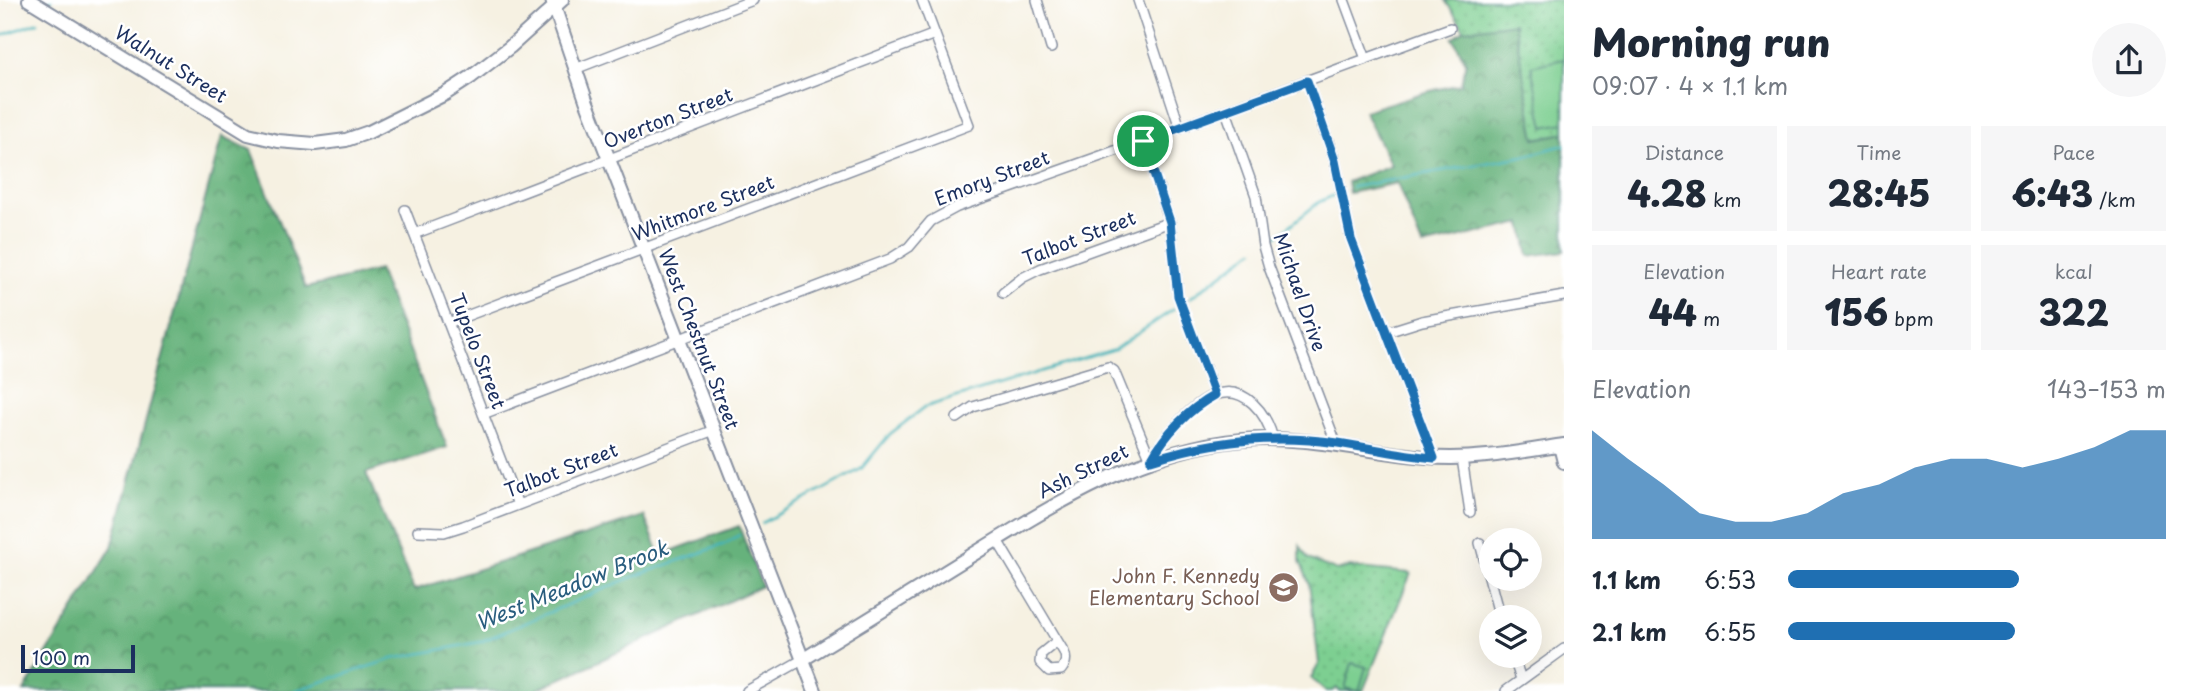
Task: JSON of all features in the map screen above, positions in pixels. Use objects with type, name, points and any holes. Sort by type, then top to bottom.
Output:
[{"type":"street","name":"Walnut Street","points":[[29,0],[235,127],[258,138],[302,144],[346,140],[380,128],[445,94],[471,77],[556,3]]},
{"type":"street","points":[[575,69],[753,0]]},
{"type":"street","points":[[922,0],[935,34]]},
{"type":"street","points":[[1037,0],[1051,48]]},
{"type":"street","points":[[1138,0],[1180,128]]},
{"type":"street","points":[[1345,0],[1366,59]]},
{"type":"street","name":"West Chestnut Street","points":[[556,3],[575,69],[815,691]]},
{"type":"street","name":"Emory Street","points":[[483,415],[897,256],[914,242],[931,220],[948,211],[1450,28]]},
{"type":"street","name":"Whitmore Street","points":[[449,323],[969,125],[935,34]]},
{"type":"street","name":"Overton Street","points":[[414,234],[935,34]]},
{"type":"street","points":[[1307,81],[1335,161],[1351,239],[1434,458]]},
{"type":"street","name":"Michael Drive","points":[[1226,111],[1256,196],[1263,246],[1269,267],[1336,443]]},
{"type":"street","points":[[1143,141],[1170,222],[1178,296],[1215,395]]},
{"type":"street","name":"Tupelo Street","points":[[405,210],[518,505]]},
{"type":"street","name":"Talbot Street","points":[[1003,293],[1021,278],[1040,269],[1170,222]]},
{"type":"street","points":[[1387,332],[1422,321],[1564,296]]},
{"type":"street","points":[[957,418],[973,408],[1108,367],[1114,371],[1151,460]]},
{"type":"street","points":[[1151,460],[1170,431],[1215,395],[1234,393],[1249,400],[1264,415],[1273,439]]},
{"type":"street","name":"Talbot Street","points":[[418,531],[453,530],[714,430]]},
{"type":"street","name":"Ash Street","points":[[747,691],[1067,498],[1151,460],[1215,443],[1273,439],[1336,443],[1434,458],[1462,458],[1562,446]]},
{"type":"street","points":[[1562,446],[1564,462]]},
{"type":"street","points":[[1462,458],[1470,512]]},
{"type":"street","points":[[996,540],[1057,641]]},
{"type":"street","points":[[1506,691],[1564,649]]},
{"type":"street","points":[[1517,668],[1521,679]]},
{"type":"green space","points":[[1445,0],[1564,0],[1564,251],[1529,256],[1492,73]]},
{"type":"green space","points":[[1514,23],[1535,139],[1564,133],[1564,251],[1529,256],[1522,223],[1422,246],[1397,183],[1349,193],[1347,182],[1391,165],[1364,111],[1461,84],[1466,62],[1453,38],[1464,30]]},
{"type":"green space","points":[[1564,59],[1564,123],[1544,127],[1531,66]]},
{"type":"green space","points":[[222,136],[251,150],[306,288],[379,270],[447,447],[366,473],[414,590],[644,516],[660,555],[739,526],[762,586],[534,691],[24,691],[112,547]]},
{"type":"green space","points":[[1300,546],[1308,559],[1337,571],[1349,567],[1411,573],[1363,691],[1339,691],[1337,688],[1326,691],[1311,678],[1319,664],[1309,583],[1300,561]]},
{"type":"green space","points":[[1352,663],[1366,667],[1359,691],[1345,688]]},
{"type":"waterway","points":[[0,36],[38,22]]},
{"type":"waterway","name":"West Meadow Brook","points":[[1352,187],[1524,156],[1564,145]]},
{"type":"waterway","name":"West Meadow Brook","points":[[1271,241],[1319,202],[1337,194]]},
{"type":"waterway","name":"West Meadow Brook","points":[[1190,298],[1254,250]]},
{"type":"waterway","name":"West Meadow Brook","points":[[762,523],[861,469],[890,434],[925,407],[1115,349],[1174,309]]},
{"type":"waterway","name":"West Meadow Brook","points":[[294,691],[392,659],[480,642],[630,578],[725,544],[739,535]]},
{"type":"place","name":"John F. Kennedy Elementary School","points":[[1283,587]]},
{"type":"route","points":[[1307,81],[1335,161],[1351,239],[1434,458],[1336,443],[1273,439],[1215,443],[1151,460],[1170,431],[1215,395],[1178,296],[1168,213],[1143,141],[1307,81]]}]
